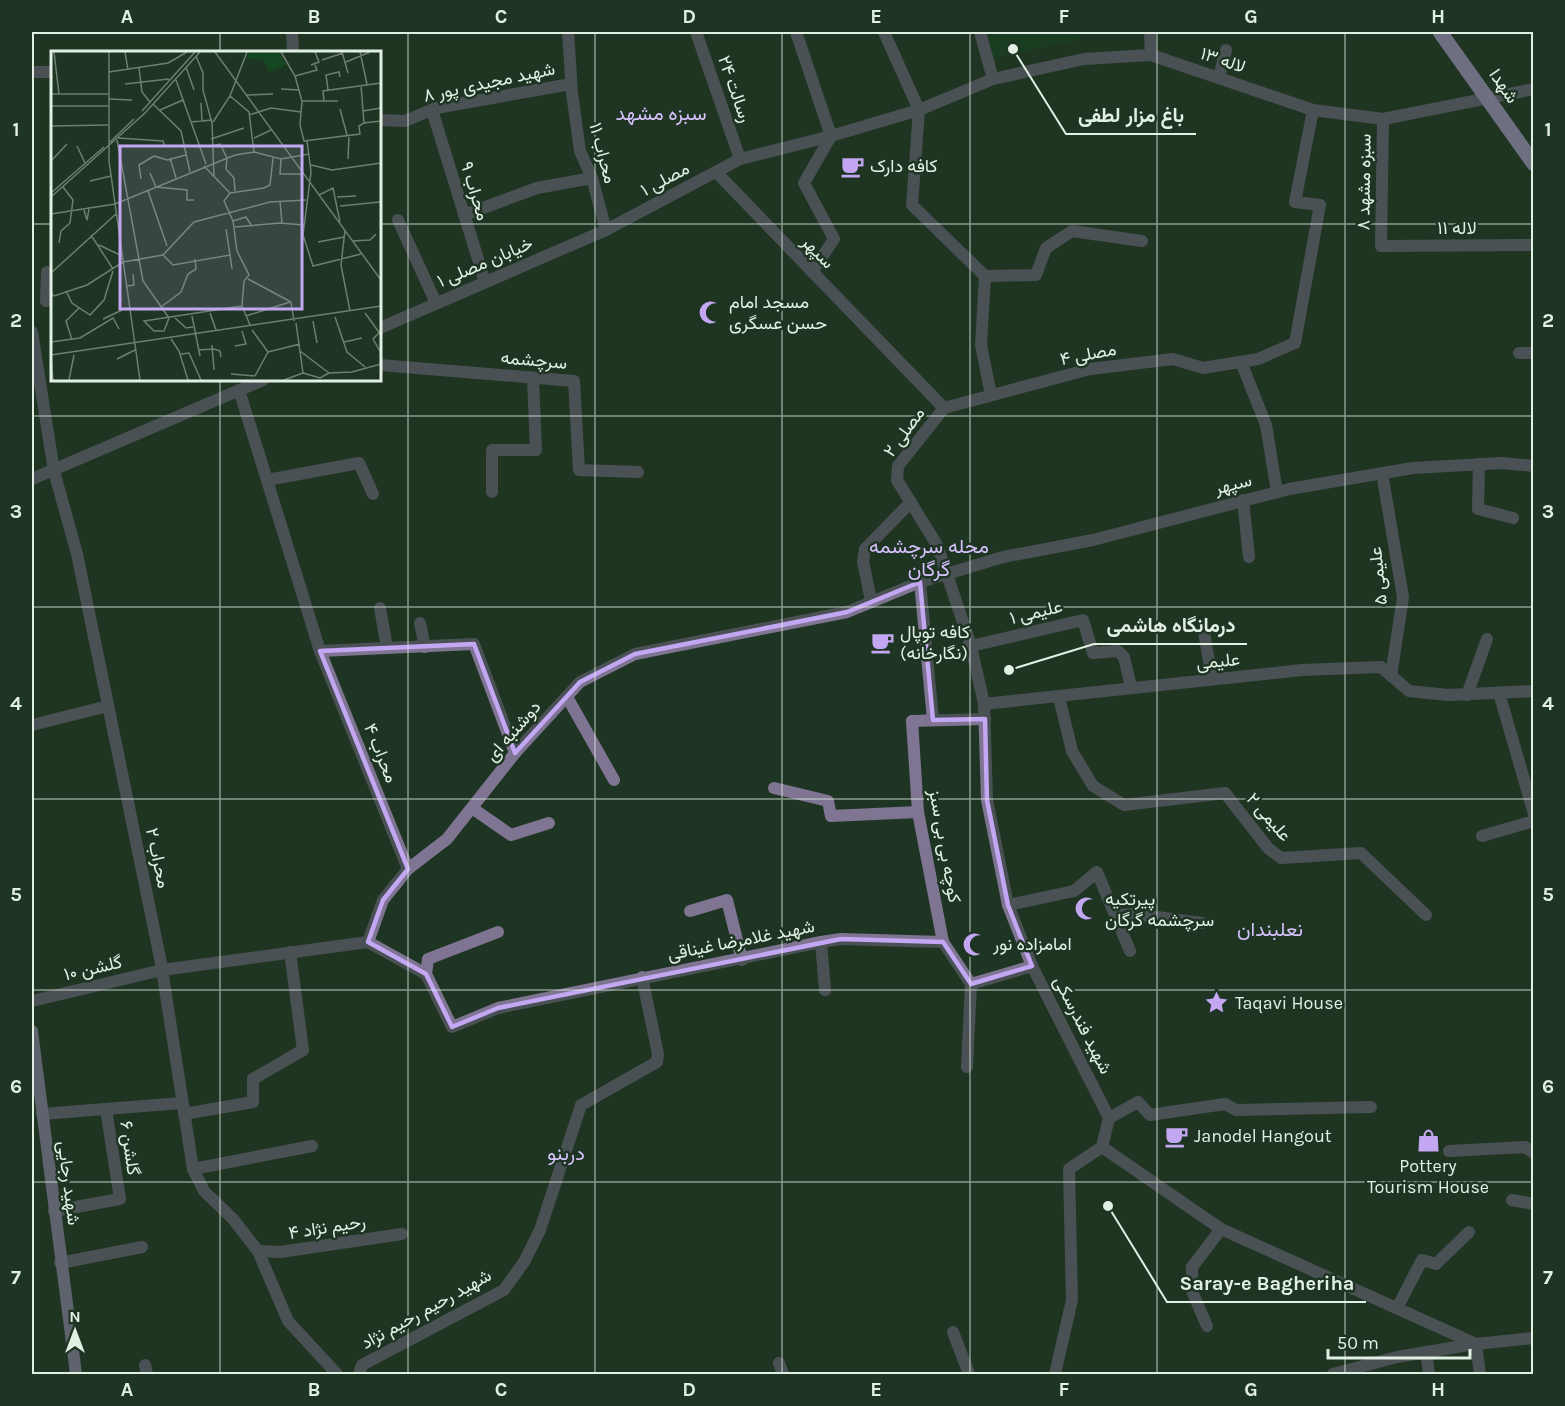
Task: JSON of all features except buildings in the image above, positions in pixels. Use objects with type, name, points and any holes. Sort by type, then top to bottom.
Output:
[{"type":"main road","name":"شهدا","points":[[1440,32],[1489,97],[1533,164]]},
{"type":"main road","name":"شهید رجایی","points":[[32,1031],[76,1374]]},
{"type":"street","points":[[292,32],[293,51]]},
{"type":"street","name":"۱۱ محراب","points":[[568,32],[571,84],[580,151],[592,178],[606,230]]},
{"type":"street","name":"۲۴ رسالت","points":[[696,32],[740,159]]},
{"type":"street","points":[[795,32],[831,136],[804,183],[834,239],[812,272]]},
{"type":"street","points":[[884,32],[919,110],[912,205],[985,276],[1036,275],[1046,248],[1072,231],[1142,241]]},
{"type":"street","points":[[980,32],[993,79]]},
{"type":"street","points":[[1150,32],[1151,55]]},
{"type":"street","points":[[1219,77],[1227,50]]},
{"type":"street","name":"لاله ۱۳","points":[[740,159],[831,136],[919,110],[993,79],[1084,59],[1151,55],[1313,110],[1383,119],[1533,89]]},
{"type":"street","points":[[32,72],[51,72]]},
{"type":"street","name":"۸ شهید مجیدی پور","points":[[381,120],[405,121],[432,110],[571,84]]},
{"type":"street","name":"۹ محراب","points":[[432,110],[485,282]]},
{"type":"street","name":"۴ مصلی","points":[[944,408],[1090,369],[1173,359],[1203,368],[1258,359],[1295,343],[1320,205],[1295,202],[1313,110]]},
{"type":"street","name":"۸ سبزه مشهد","points":[[1381,246],[1383,119]]},
{"type":"street","name":"۱ مصلی","points":[[606,230],[740,159]]},
{"type":"street","name":"سپهر","points":[[716,172],[944,408]]},
{"type":"street","points":[[464,215],[537,188],[592,178]]},
{"type":"street","points":[[398,220],[436,303]]},
{"type":"street","name":"خیابان مصلی ۱","points":[[381,328],[606,230]]},
{"type":"street","name":"۱۱ لاله","points":[[1381,246],[1533,245]]},
{"type":"street","points":[[46,301],[47,272]]},
{"type":"street","points":[[985,276],[981,345],[991,395]]},
{"type":"street","name":"۲ محراب","points":[[32,332],[54,471],[77,554],[162,970],[193,1168],[204,1191],[233,1219],[258,1251],[288,1321],[336,1374]]},
{"type":"street","points":[[1519,352],[1533,353]]},
{"type":"street","points":[[1241,362],[1266,425],[1277,492]]},
{"type":"street","name":"سرچشمه","points":[[381,366],[574,381],[579,470],[638,472]]},
{"type":"street","points":[[492,492],[492,450],[536,450],[533,378]]},
{"type":"street","points":[[32,479],[261,381]]},
{"type":"street","name":"۴ محراب","points":[[239,390],[320,651],[408,868]]},
{"type":"street","name":"۲ مصلی","points":[[944,408],[898,466],[897,480],[937,544],[946,574]]},
{"type":"street","points":[[267,480],[359,463],[373,494]]},
{"type":"street","points":[[1479,464],[1478,509],[1513,518]]},
{"type":"street","name":"سپهر","points":[[946,574],[1003,557],[1093,540],[1277,492],[1413,468],[1479,464],[1533,466]]},
{"type":"street","name":"۵ علیمی","points":[[1382,473],[1403,597],[1391,676]]},
{"type":"street","points":[[1244,500],[1249,556]]},
{"type":"street","points":[[871,601],[863,561],[865,549],[911,502]]},
{"type":"street","name":"دوشنبه ای","points":[[368,942],[382,900],[408,868],[447,838],[515,753],[580,682],[634,654],[847,612],[920,582],[946,574]]},
{"type":"street","name":"شهید فندرسکی","points":[[946,574],[971,646],[984,704],[987,800],[1008,904],[1032,966],[1109,1118]]},
{"type":"street","points":[[920,582],[933,720],[985,719]]},
{"type":"street","points":[[380,608],[387,648]]},
{"type":"street","name":"۱ علیمی","points":[[971,646],[1083,620],[1093,653],[1118,651],[1124,657],[1131,687]]},
{"type":"street","points":[[420,623],[425,646]]},
{"type":"street","points":[[1204,632],[1212,679]]},
{"type":"street","points":[[1467,694],[1487,639]]},
{"type":"street","points":[[320,651],[474,644],[515,753]]},
{"type":"street","name":"علیمی","points":[[984,704],[1302,670],[1381,667],[1409,691],[1448,695],[1533,691]]},
{"type":"street","points":[[1499,693],[1533,814]]},
{"type":"street","points":[[567,697],[614,780]]},
{"type":"street","name":"۲ علیمی","points":[[1059,697],[1072,751],[1093,786],[1103,793],[1124,805],[1225,793],[1268,848],[1281,858],[1361,853],[1426,915]]},
{"type":"street","points":[[32,725],[108,706]]},
{"type":"street","name":"کوچه بی بی سبز","points":[[933,720],[912,721],[918,812],[943,942]]},
{"type":"street","points":[[774,788],[828,801],[831,816],[918,812]]},
{"type":"street","points":[[472,808],[511,835],[549,823]]},
{"type":"street","points":[[1482,836],[1533,821]]},
{"type":"street","points":[[1008,904],[1074,891],[1097,872],[1130,951]]},
{"type":"street","points":[[690,912],[727,900],[742,960]]},
{"type":"street","points":[[1116,915],[1134,914],[1202,923]]},
{"type":"street","points":[[162,970],[368,942],[426,974],[428,959],[498,932]]},
{"type":"street","name":"شهید غلامرضا غیناقی","points":[[426,974],[452,1027],[498,1008],[642,977],[742,960],[821,942],[841,939],[943,942]]},
{"type":"street","points":[[821,942],[825,990]]},
{"type":"street","points":[[943,942],[971,984],[967,1067]]},
{"type":"street","points":[[42,1114],[106,1109],[183,1108],[253,1102],[253,1079],[303,1050],[290,952]]},
{"type":"street","points":[[971,984],[1032,966]]},
{"type":"street","name":"۱۰ گلشن","points":[[32,1001],[162,970]]},
{"type":"street","name":"شهید رحیم رحیم نژاد","points":[[359,1374],[362,1365],[504,1290],[524,1262],[540,1230],[581,1105],[657,1062],[658,1054],[642,977]]},
{"type":"street","points":[[1055,1374],[1072,1300],[1069,1169],[1102,1147],[1109,1118],[1138,1102],[1150,1115],[1225,1104],[1236,1110],[1371,1107]]},
{"type":"street","name":"۶ گلشن","points":[[54,1211],[120,1199],[106,1109]]},
{"type":"street","points":[[193,1168],[312,1146]]},
{"type":"street","points":[[1102,1147],[1221,1229],[1476,1344]]},
{"type":"street","points":[[1449,1150],[1526,1147],[1533,1153]]},
{"type":"street","points":[[1512,1200],[1533,1204]]},
{"type":"street","points":[[1207,1326],[1192,1291],[1192,1267],[1221,1229]]},
{"type":"street","points":[[1397,1308],[1422,1260],[1436,1264],[1469,1232]]},
{"type":"street","name":"رحیم نژاد ۴","points":[[258,1251],[280,1252],[402,1234]]},
{"type":"street","points":[[60,1263],[142,1248]]},
{"type":"street","points":[[953,1332],[969,1374]]},
{"type":"street","points":[[1333,1374],[1397,1357],[1476,1344],[1533,1338]]},
{"type":"street","points":[[1476,1344],[1480,1374]]},
{"type":"street","points":[[1426,1352],[1429,1374]]},
{"type":"highlighted area","points":[[920,582],[933,720],[985,719],[987,800],[1008,905],[1032,966],[971,984],[943,942],[841,939],[498,1008],[452,1027],[426,974],[368,942],[383,900],[408,869],[320,651],[474,644],[515,753],[580,682],[635,654],[847,612]]},
{"type":"green space","points":[[985,32],[1079,32],[1080,40],[992,58]]},
{"type":"place","name":"باغ مزار لطفی","points":[[1013,49]]},
{"type":"place","name":"کافه دارک","points":[[852,166]]},
{"type":"place","name":"مسجد امام حسن عسگری","points":[[711,312]]},
{"type":"place","name":"کافه توپال (نگارخانه)","points":[[882,642]]},
{"type":"place","name":"درمانگاه هاشمی","points":[[1009,670]]},
{"type":"place","name":"پیرتکیه سرچشمه گرگان","points":[[1087,909]]},
{"type":"place","name":"امامزاده نور","points":[[975,944]]},
{"type":"place","name":"Taqavi House","points":[[1217,1003]]},
{"type":"place","name":"Janodel Hangout","points":[[1176,1136]]},
{"type":"place","name":"Pottery Tourism House","points":[[1428,1140]]},
{"type":"place","name":"Saray-e Bagheriha","points":[[1108,1206]]},
{"type":"district","name":"سبزه مشهد","points":[[661,113]]},
{"type":"district","name":"محله سرچشمه گرگان","points":[[929,558]]},
{"type":"district","name":"نعلبندان","points":[[1270,929]]},
{"type":"district","name":"دربنو","points":[[566,1153]]}]
